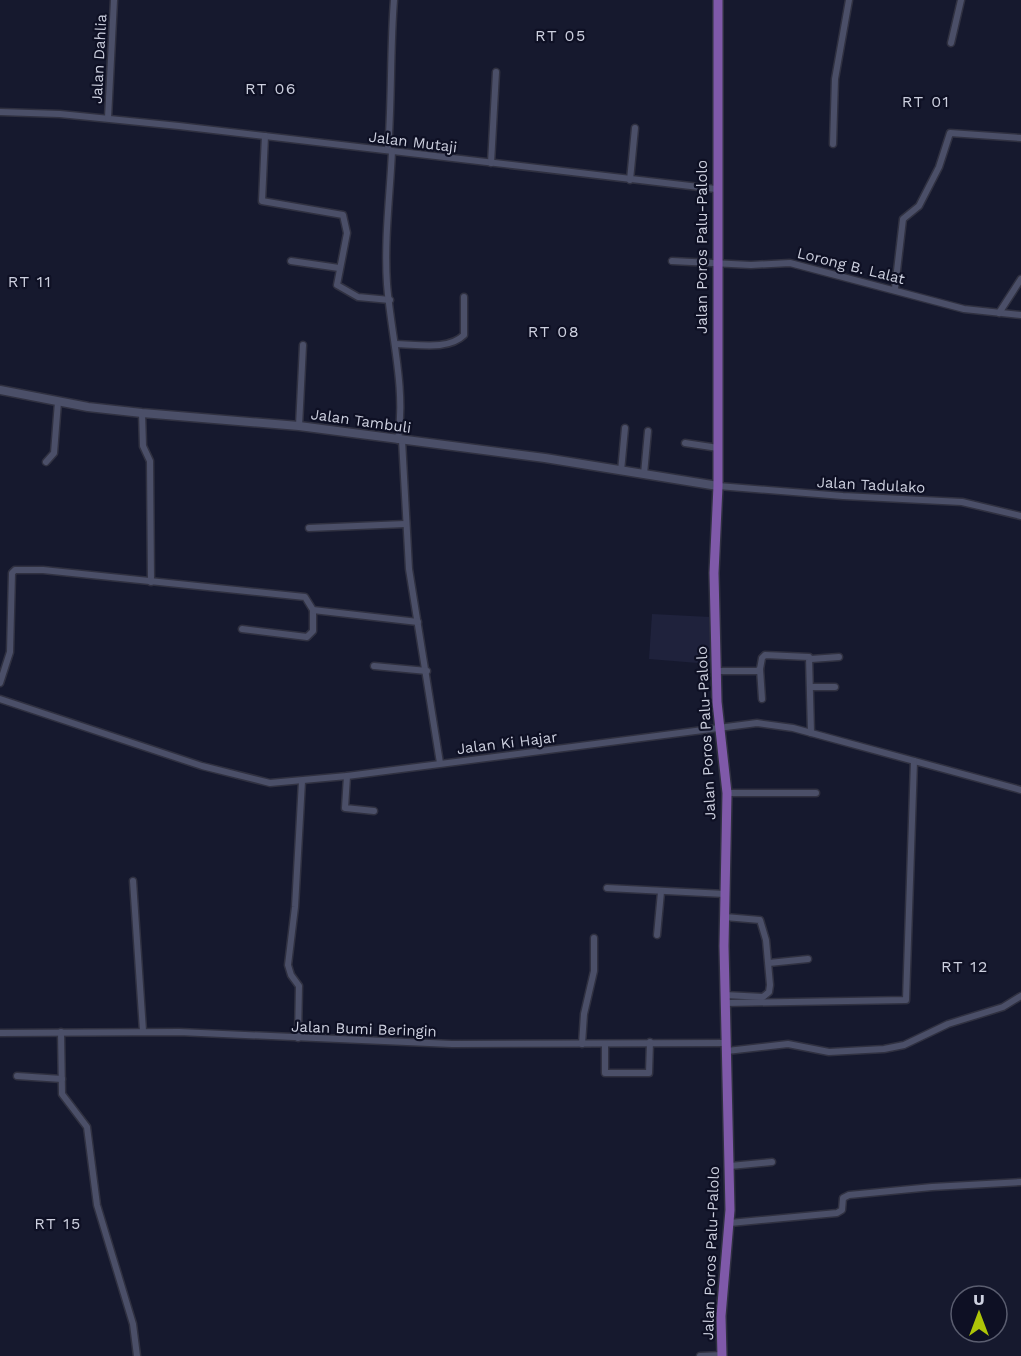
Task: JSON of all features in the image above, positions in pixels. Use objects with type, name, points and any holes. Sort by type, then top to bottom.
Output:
[{"type":"main road","name":"Jalan Poros Palu-Palolo","points":[[718,0],[716,189],[718,448],[714,573],[717,702],[727,793],[725,999],[730,1167],[730,1222],[721,1316],[722,1355]]},
{"type":"street","name":"Jalan Dahlia","points":[[108,118],[114,0]]},
{"type":"street","points":[[833,144],[835,79],[849,0]]},
{"type":"street","points":[[951,43],[961,0]]},
{"type":"street","points":[[394,4],[389,73],[392,111],[388,251],[390,300],[400,398],[405,524],[440,763]]},
{"type":"street","points":[[491,163],[496,72]]},
{"type":"street","name":"Jalan Mutaji","points":[[0,112],[108,118],[716,189]]},
{"type":"street","points":[[630,180],[635,129]]},
{"type":"street","points":[[895,288],[903,219],[919,206],[939,167],[950,133],[1021,138]]},
{"type":"street","points":[[265,136],[261,200],[343,215],[347,233],[336,281],[342,290],[363,298],[390,300]]},
{"type":"street","points":[[291,261],[339,268]]},
{"type":"street","name":"Lorong B. Lalat","points":[[672,261],[751,265],[790,263],[895,288],[964,309],[1021,315]]},
{"type":"street","points":[[999,313],[1021,279]]},
{"type":"street","points":[[395,344],[439,345],[459,341],[464,335],[464,297]]},
{"type":"street","points":[[299,426],[303,345]]},
{"type":"street","name":"Jalan Tambuli","points":[[0,390],[58,402],[142,413],[299,426],[545,458],[717,486]]},
{"type":"street","points":[[46,462],[54,453],[58,402]]},
{"type":"street","points":[[142,413],[143,446],[150,462],[151,582]]},
{"type":"street","points":[[621,471],[625,428]]},
{"type":"street","points":[[644,474],[648,431]]},
{"type":"street","points":[[685,443],[718,448]]},
{"type":"street","name":"Jalan Tadulako","points":[[717,486],[962,502],[1021,516]]},
{"type":"street","points":[[309,528],[405,524]]},
{"type":"street","points":[[0,683],[9,654],[13,571],[43,570],[301,595],[308,598],[314,610],[313,631],[307,637],[242,629]]},
{"type":"street","points":[[314,610],[418,622]]},
{"type":"street","points":[[762,699],[760,669],[764,655],[806,656],[811,659],[839,657]]},
{"type":"street","points":[[811,659],[811,733]]},
{"type":"street","points":[[374,666],[427,671]]},
{"type":"street","points":[[716,671],[760,669]]},
{"type":"street","points":[[812,687],[836,687]]},
{"type":"street","name":"Jalan Ki Hajar","points":[[0,699],[240,778],[270,783],[347,776],[748,723],[777,723],[1021,790]]},
{"type":"street","points":[[725,999],[906,1000],[914,761]]},
{"type":"street","points":[[347,776],[345,808],[374,811]]},
{"type":"street","points":[[298,1038],[299,986],[291,975],[288,965],[295,907],[302,781]]},
{"type":"street","points":[[727,793],[816,793]]},
{"type":"street","points":[[133,880],[143,1031]]},
{"type":"street","points":[[607,888],[725,894]]},
{"type":"street","points":[[657,935],[661,892]]},
{"type":"street","points":[[725,917],[760,920],[764,927],[770,989],[765,996],[725,999]]},
{"type":"street","points":[[582,1044],[584,1014],[594,971],[594,938]]},
{"type":"street","points":[[769,963],[808,959]]},
{"type":"street","name":"Jalan Bumi Beringin","points":[[0,1033],[143,1031],[414,1043],[605,1044],[650,1042],[727,1047],[788,1044],[829,1052],[884,1049],[904,1045],[948,1024],[980,1016],[1011,1004],[1021,996]]},
{"type":"street","points":[[61,1032],[62,1094],[87,1127],[97,1205],[132,1324],[137,1356]]},
{"type":"street","points":[[605,1044],[605,1072],[650,1073],[650,1042]]},
{"type":"street","points":[[17,1077],[62,1079]]},
{"type":"street","points":[[730,1167],[772,1162]]},
{"type":"street","points":[[730,1222],[837,1213],[842,1210],[843,1198],[849,1195],[1021,1182]]},
{"type":"street","points":[[700,1356],[722,1355]]},
{"type":"shaded area","points":[[652,614],[710,617],[710,664],[649,659]]},
{"type":"district","name":"RT 05","points":[[561,35]]},
{"type":"district","name":"RT 06","points":[[271,88]]},
{"type":"district","name":"RT 01","points":[[926,101]]},
{"type":"district","name":"RT 11","points":[[30,281]]},
{"type":"district","name":"RT 08","points":[[554,331]]},
{"type":"district","name":"RT 12","points":[[965,966]]},
{"type":"district","name":"RT 15","points":[[58,1223]]}]
